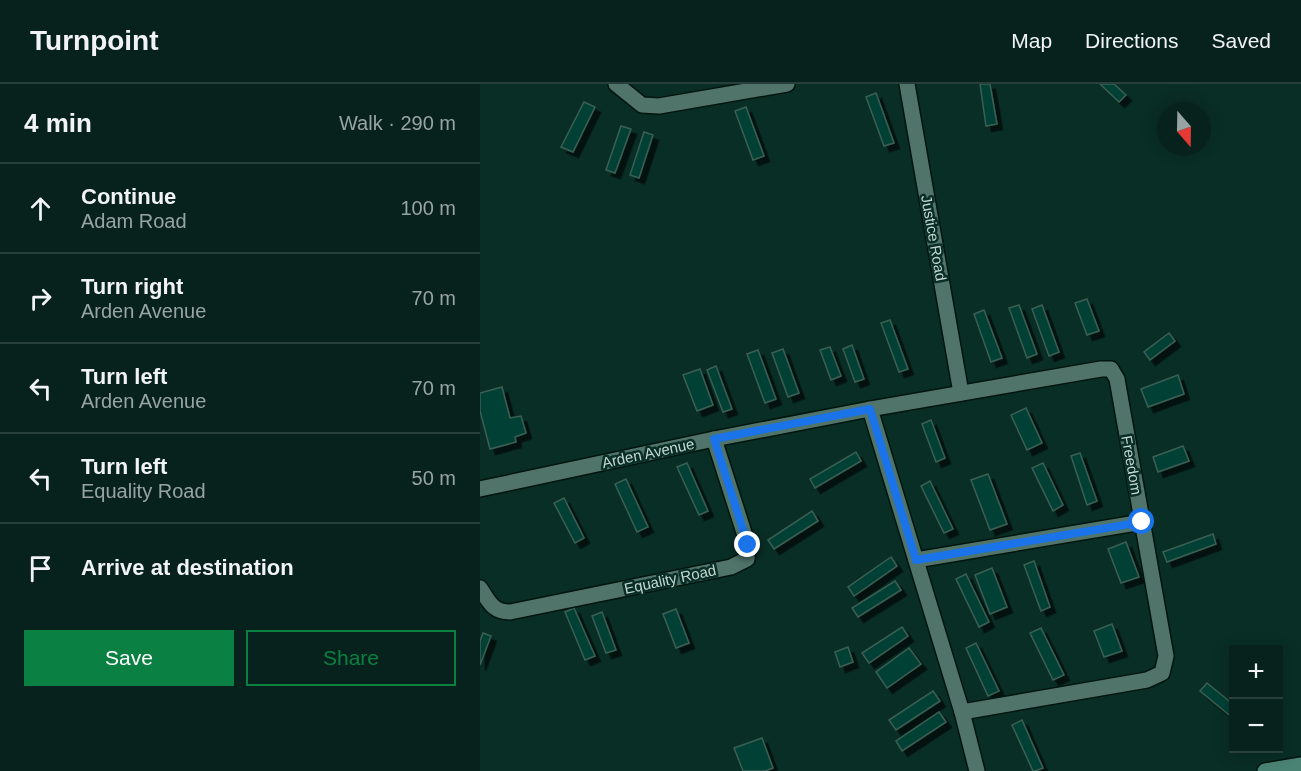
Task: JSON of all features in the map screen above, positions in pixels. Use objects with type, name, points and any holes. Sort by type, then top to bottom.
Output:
[{"type":"street","points":[[616,84],[642,105],[659,106],[787,84]]},
{"type":"street","name":"Justice Road","points":[[907,84],[961,393]]},
{"type":"street","name":"Freedom","points":[[870,409],[1101,369],[1111,369],[1117,379],[1166,656],[1162,673],[1147,680],[962,712]]},
{"type":"street","points":[[870,409],[962,712],[977,771]]},
{"type":"street","name":"Arden Avenue","points":[[480,489],[714,439],[870,409]]},
{"type":"street","name":"Equality Road","points":[[480,588],[500,612],[510,612],[731,567],[747,559],[748,545],[714,439]]},
{"type":"street","points":[[916,560],[1142,522]]},
{"type":"street","points":[[1271,770],[1301,765]]},
{"type":"building","points":[[980,84],[990,84],[997,124],[986,126]]},
{"type":"building","points":[[1100,84],[1114,84],[1126,95],[1119,102]]},
{"type":"building","points":[[876,93],[894,143],[884,146],[866,97]]},
{"type":"building","points":[[584,102],[595,107],[573,152],[561,147]]},
{"type":"building","points":[[746,107],[764,156],[753,160],[735,111]]},
{"type":"building","points":[[621,126],[631,129],[615,173],[606,170]]},
{"type":"building","points":[[644,132],[653,135],[639,178],[630,175]]},
{"type":"building","points":[[1087,299],[1099,331],[1087,335],[1075,303]]},
{"type":"building","points":[[1019,305],[1037,354],[1027,358],[1009,308]]},
{"type":"building","points":[[1042,305],[1059,352],[1049,356],[1032,309]]},
{"type":"building","points":[[984,310],[1002,358],[991,362],[974,314]]},
{"type":"building","points":[[890,320],[908,369],[899,372],[881,323]]},
{"type":"building","points":[[1169,333],[1175,341],[1150,360],[1144,352]]},
{"type":"building","points":[[852,345],[864,379],[855,382],[843,349]]},
{"type":"building","points":[[830,347],[841,376],[831,380],[820,350]]},
{"type":"building","points":[[783,349],[799,393],[788,397],[772,353]]},
{"type":"building","points":[[758,350],[776,399],[765,403],[747,354]]},
{"type":"building","points":[[716,366],[732,409],[723,412],[707,370]]},
{"type":"building","points":[[700,369],[713,405],[697,411],[683,375]]},
{"type":"building","points":[[1178,375],[1184,394],[1148,407],[1141,389]]},
{"type":"building","points":[[502,387],[510,418],[521,416],[526,433],[515,437],[516,442],[490,449],[480,411],[480,393]]},
{"type":"building","points":[[1026,408],[1042,443],[1027,450],[1011,415]]},
{"type":"building","points":[[931,420],[945,458],[936,462],[922,424]]},
{"type":"building","points":[[1183,446],[1189,461],[1158,472],[1153,457]]},
{"type":"building","points":[[856,452],[861,461],[815,488],[810,479]]},
{"type":"building","points":[[1080,453],[1097,501],[1087,505],[1071,456]]},
{"type":"building","points":[[687,463],[708,511],[699,515],[677,467]]},
{"type":"building","points":[[1043,463],[1063,505],[1053,511],[1032,468]]},
{"type":"building","points":[[988,474],[1007,524],[990,530],[971,480]]},
{"type":"building","points":[[626,479],[648,527],[637,532],[615,484]]},
{"type":"building","points":[[930,481],[953,529],[944,533],[921,486]]},
{"type":"building","points":[[564,498],[584,538],[575,543],[554,503]]},
{"type":"building","points":[[812,511],[818,521],[774,549],[768,540]]},
{"type":"building","points":[[1213,534],[1216,544],[1167,562],[1163,552]]},
{"type":"building","points":[[1126,542],[1139,577],[1121,583],[1108,549]]},
{"type":"building","points":[[891,557],[897,566],[854,596],[848,587]]},
{"type":"building","points":[[1034,561],[1050,607],[1041,611],[1024,565]]},
{"type":"building","points":[[992,568],[1007,607],[990,614],[975,575]]},
{"type":"building","points":[[966,574],[989,622],[979,627],[956,579]]},
{"type":"building","points":[[895,581],[901,590],[858,617],[852,608]]},
{"type":"building","points":[[574,608],[595,656],[585,660],[565,612]]},
{"type":"building","points":[[676,609],[689,643],[676,648],[663,614]]},
{"type":"building","points":[[602,612],[616,650],[606,653],[592,616]]},
{"type":"building","points":[[1112,624],[1122,651],[1104,657],[1094,631]]},
{"type":"building","points":[[902,627],[908,636],[869,663],[862,653]]},
{"type":"building","points":[[1041,628],[1064,675],[1053,680],[1030,633]]},
{"type":"building","points":[[483,633],[491,636],[480,665],[480,641]]},
{"type":"building","points":[[976,643],[999,691],[988,696],[966,648]]},
{"type":"building","points":[[848,647],[853,662],[840,667],[835,652]]},
{"type":"building","points":[[909,648],[921,664],[887,688],[876,672]]},
{"type":"building","points":[[1207,683],[1229,701],[1229,715],[1200,691]]},
{"type":"building","points":[[933,691],[940,701],[896,730],[889,720]]},
{"type":"building","points":[[939,712],[946,722],[902,751],[896,741]]},
{"type":"building","points":[[1022,720],[1043,768],[1035,771],[1012,725]]},
{"type":"building","points":[[762,738],[773,768],[765,771],[743,771],[734,748]]},
{"type":"route","points":[[748,545],[714,439],[870,409],[916,560],[1142,522]]}]
